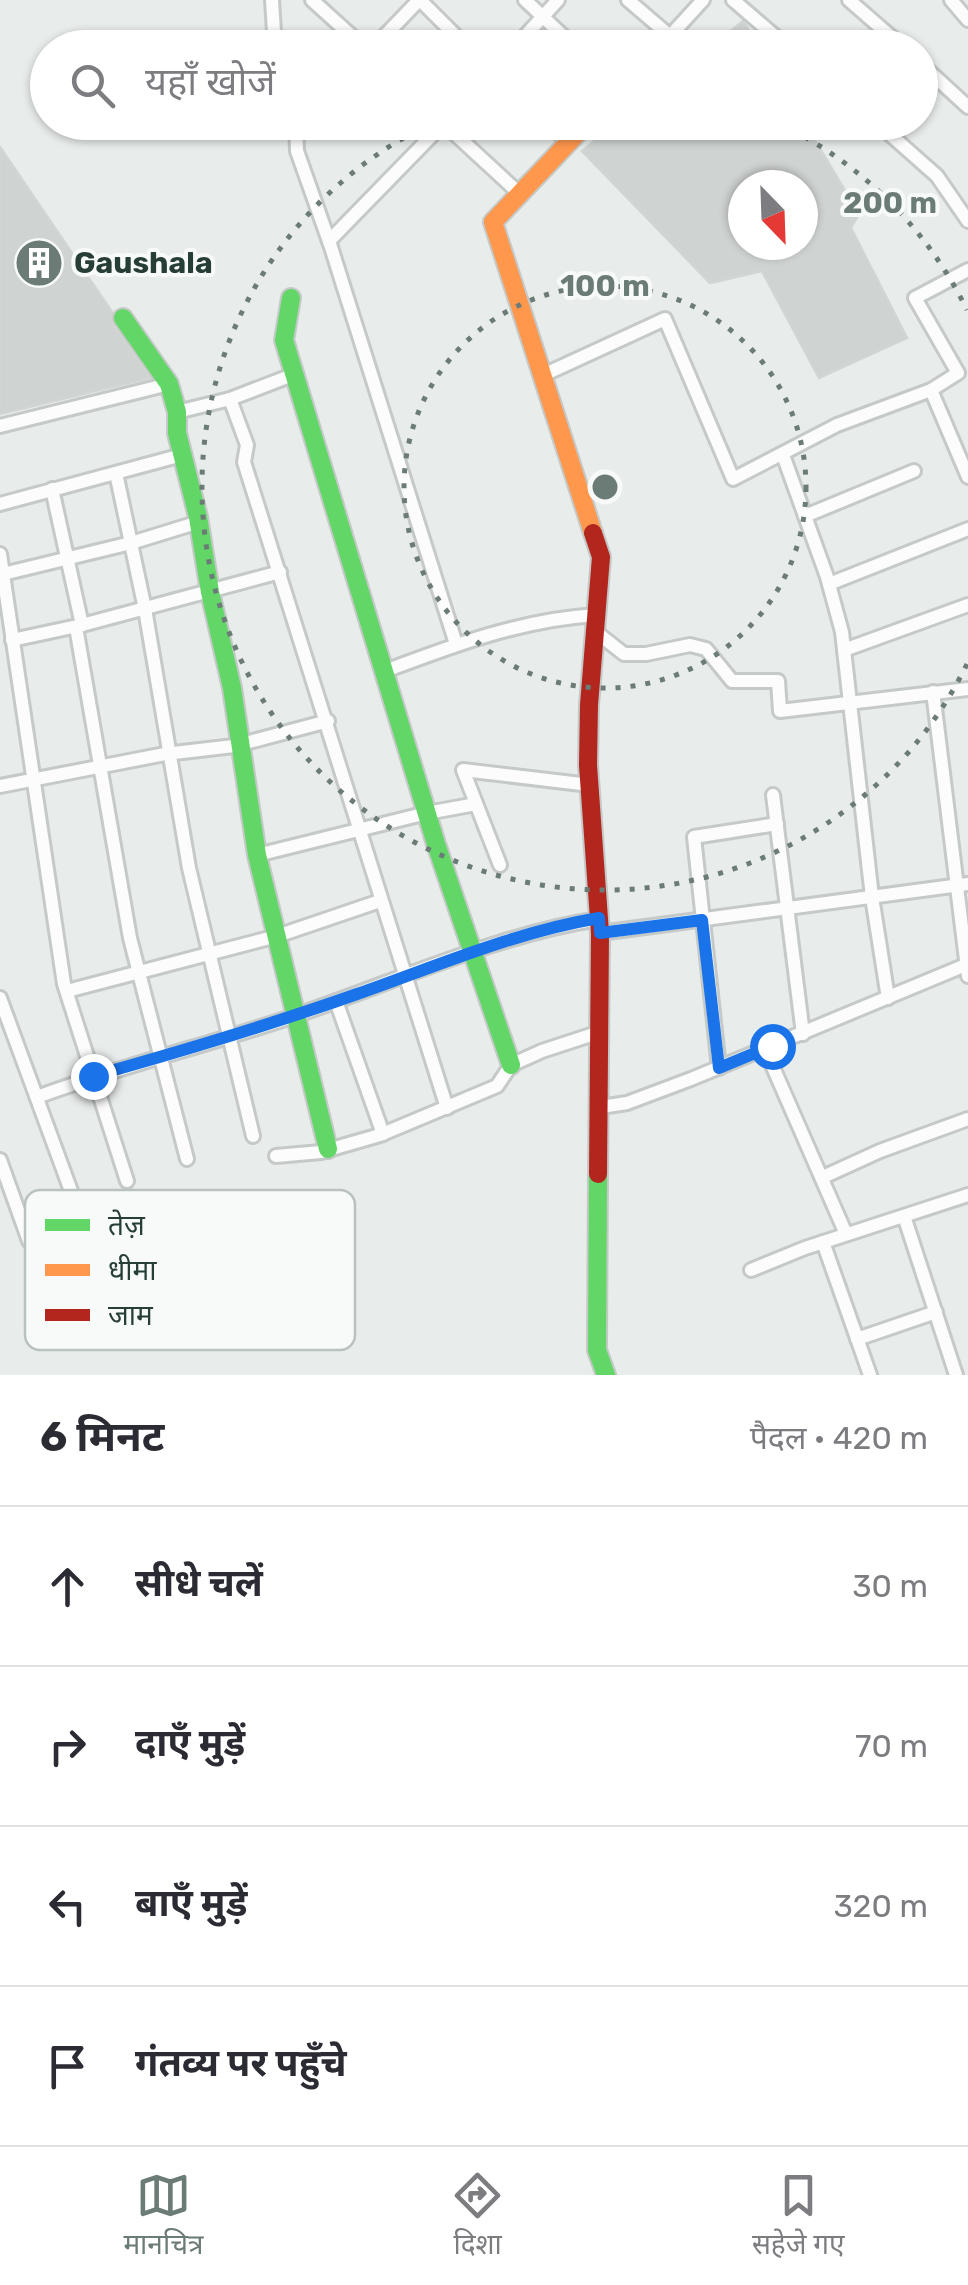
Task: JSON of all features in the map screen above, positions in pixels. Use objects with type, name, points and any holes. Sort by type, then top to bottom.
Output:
[{"type":"street","points":[[272,0],[274,30]]},
{"type":"street","points":[[312,0],[346,30]]},
{"type":"street","points":[[391,30],[419,0],[450,30]]},
{"type":"street","points":[[524,0],[557,30]]},
{"type":"street","points":[[530,30],[558,0]]},
{"type":"street","points":[[628,0],[663,30]]},
{"type":"street","points":[[676,30],[703,0]]},
{"type":"street","points":[[734,0],[768,30]]},
{"type":"street","points":[[850,0],[884,30]]},
{"type":"street","points":[[951,0],[968,20]]},
{"type":"street","points":[[938,80],[968,107]]},
{"type":"street","points":[[297,140],[297,152],[329,241],[456,644]]},
{"type":"street","points":[[329,241],[428,140]]},
{"type":"street","points":[[461,140],[520,194]]},
{"type":"street","points":[[566,140],[569,143]]},
{"type":"street","points":[[572,140],[493,222],[601,557],[589,705],[600,926],[597,1350],[606,1375]]},
{"type":"street","points":[[896,140],[937,176],[968,221]]},
{"type":"street","points":[[541,376],[665,320],[733,479],[837,426],[931,390],[958,373],[915,298],[968,270]]},
{"type":"street","points":[[290,298],[284,340],[427,813],[511,1065]]},
{"type":"street","points":[[123,318],[169,384],[177,412],[177,433],[232,688],[258,855],[328,1150]]},
{"type":"street","points":[[177,412],[296,374]]},
{"type":"street","points":[[0,426],[169,384]]},
{"type":"street","points":[[931,390],[968,476]]},
{"type":"street","points":[[230,398],[246,446],[244,462],[446,1108]]},
{"type":"street","points":[[0,504],[182,454]]},
{"type":"street","points":[[783,455],[829,584],[844,650],[872,897],[888,998]]},
{"type":"street","points":[[805,516],[914,471]]},
{"type":"street","points":[[116,473],[145,609],[189,868],[253,1136]]},
{"type":"street","points":[[52,490],[138,970],[187,1160]]},
{"type":"street","points":[[4,574],[199,522]]},
{"type":"street","points":[[829,584],[968,529]]},
{"type":"street","points":[[0,554],[66,991],[127,1181]]},
{"type":"street","points":[[12,640],[280,572]]},
{"type":"street","points":[[844,650],[968,604]]},
{"type":"street","points":[[385,672],[456,644],[560,617],[597,623],[624,654],[690,646],[706,649],[732,681],[778,681],[780,711],[968,689]]},
{"type":"street","points":[[600,1107],[627,1103],[967,968],[962,885],[933,692]]},
{"type":"street","points":[[0,786],[240,744],[328,722]]},
{"type":"street","points":[[500,865],[464,770],[590,785]]},
{"type":"street","points":[[773,795],[803,1034]]},
{"type":"street","points":[[258,855],[476,804]]},
{"type":"street","points":[[719,1068],[694,837],[776,824]]},
{"type":"street","points":[[36,1097],[297,1015],[525,934],[702,920],[962,885]]},
{"type":"street","points":[[66,991],[278,936],[380,901]]},
{"type":"street","points":[[0,998],[71,1190]]},
{"type":"street","points":[[336,1001],[382,1134]]},
{"type":"street","points":[[276,1156],[328,1150],[382,1134],[497,1086],[511,1065],[542,1050],[600,1032]]},
{"type":"street","points":[[765,1049],[846,1234]]},
{"type":"street","points":[[823,1177],[898,1144],[968,1120]]},
{"type":"street","points":[[0,1160],[25,1230]]},
{"type":"street","points":[[750,1270],[968,1195]]},
{"type":"street","points":[[904,1216],[956,1375]]},
{"type":"street","points":[[823,1242],[870,1375]]},
{"type":"street","points":[[857,1339],[936,1312]]},
{"type":"building","points":[[743,21],[749,30],[732,30]]},
{"type":"building","points":[[595,140],[815,140],[859,214],[851,228],[907,338],[819,378],[762,271],[710,283],[582,151]]},
{"type":"building","name":"Gaushala","points":[[0,147],[112,312],[113,325],[150,378],[0,414]]},
{"type":"traffic: fast","points":[[291,298],[284,340],[436,844],[511,1065]]},
{"type":"traffic: fast","points":[[123,318],[169,384],[177,412],[177,433],[232,688],[257,855],[328,1149]]},
{"type":"traffic: fast","points":[[598,1174],[597,1350],[606,1375]]},
{"type":"traffic: slow","points":[[571,140],[493,222],[593,533]]},
{"type":"traffic: jam","points":[[593,533],[601,557],[588,765],[600,933],[598,1174]]},
{"type":"place","name":"Gaushala","points":[[39,263]]},
{"type":"route","points":[[93,1076],[297,1015],[511,938],[599,918],[600,933],[702,920],[719,1068],[772,1046]]}]
